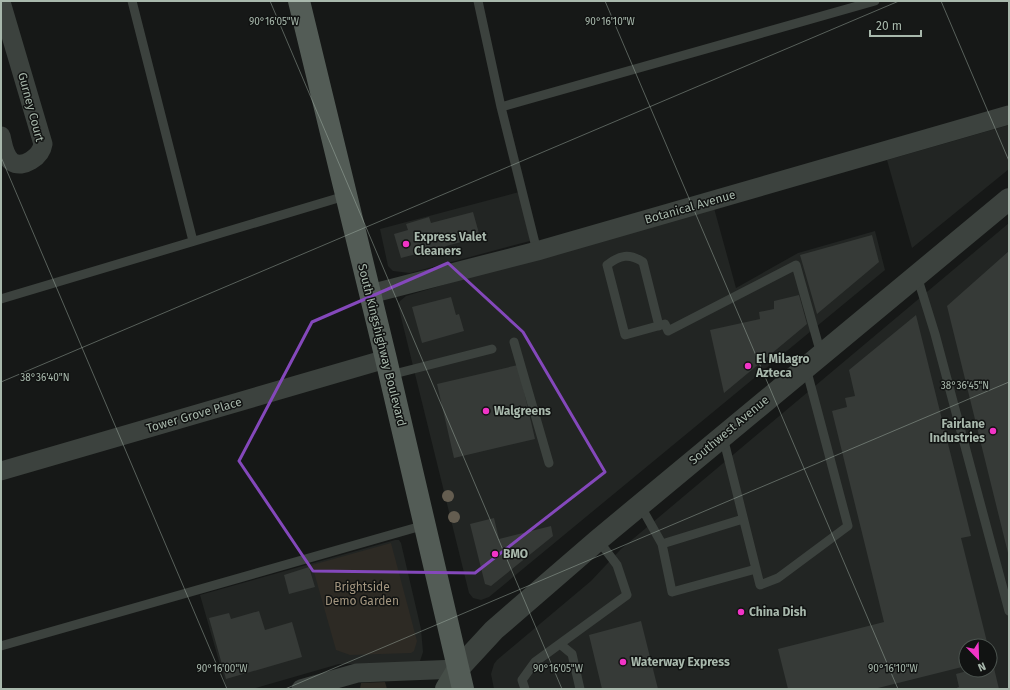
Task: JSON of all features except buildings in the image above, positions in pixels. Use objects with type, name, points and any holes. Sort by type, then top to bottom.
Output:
[{"type":"main road","name":"South Kingshighway Boulevard","points":[[302,2],[345,196],[388,367],[460,679]]},
{"type":"main road","points":[[446,689],[460,679]]},
{"type":"street","name":"Gurney Court","points":[[1,2],[43,144],[41,152],[36,159],[27,162],[12,162],[7,156],[1,136]]},
{"type":"street","name":"Botanical Avenue","points":[[370,294],[537,251],[1009,115]]},
{"type":"street","name":"Southwest Avenue","points":[[460,679],[494,630],[723,435],[1009,199]]},
{"type":"street","name":"Tower Grove Place","points":[[1,471],[388,367]]},
{"type":"street","points":[[301,689],[329,686],[358,673],[460,679]]},
{"type":"lane","points":[[132,1],[193,242]]},
{"type":"lane","points":[[478,1],[501,107],[537,251]]},
{"type":"lane","points":[[501,107],[875,1]]},
{"type":"lane","points":[[1,299],[345,196]]},
{"type":"lane","points":[[659,326],[643,262],[635,257],[625,255],[607,265],[626,335],[659,326],[665,324],[668,332],[796,265],[813,361],[848,526],[778,578],[760,585],[723,435]]},
{"type":"lane","points":[[917,276],[1009,611]]},
{"type":"lane","points":[[514,342],[549,463]]},
{"type":"lane","points":[[388,367],[492,349]]},
{"type":"lane","points":[[640,505],[662,544],[672,592],[756,569]]},
{"type":"lane","points":[[662,544],[743,519]]},
{"type":"lane","points":[[1,646],[425,525]]},
{"type":"lane","points":[[525,689],[522,680],[535,662],[627,595],[617,565],[598,540]]},
{"type":"lane","points":[[560,644],[572,654],[580,689]]},
{"type":"highlighted area","points":[[448,263],[523,332],[605,472],[475,573],[313,571],[239,461],[312,322]]},
{"type":"shaded area","points":[[1009,125],[1009,169],[912,248],[887,160]]},
{"type":"shaded area","points":[[519,192],[530,241],[410,273],[393,271],[388,266],[380,229]]},
{"type":"shaded area","points":[[714,208],[736,288],[798,253],[875,231],[885,270],[489,597],[481,600],[473,598],[469,593],[398,305],[400,301],[406,296],[456,281]]},
{"type":"shaded area","points":[[1009,223],[1009,689],[494,689],[491,674],[497,660],[591,581],[621,549]]},
{"type":"shaded area","points":[[399,540],[401,543],[421,629],[423,652],[420,661],[413,664],[339,664],[252,689],[227,689],[200,595]]},
{"type":"green space","name":"Brightside Demo Garden","points":[[391,543],[417,641],[414,651],[411,653],[350,655],[336,650],[312,565]]},
{"type":"green space","points":[[385,682],[387,689],[360,689],[361,683]]},
{"type":"place","name":"Express Valet Cleaners","points":[[406,244]]},
{"type":"place","name":"El Milagro Azteca","points":[[748,366]]},
{"type":"place","name":"Walgreens","points":[[486,411]]},
{"type":"place","name":"Fairlane Industries","points":[[993,431]]},
{"type":"place","name":"BMO","points":[[495,554]]},
{"type":"place","name":"China Dish","points":[[741,612]]},
{"type":"place","name":"Waterway Express","points":[[623,662]]}]
